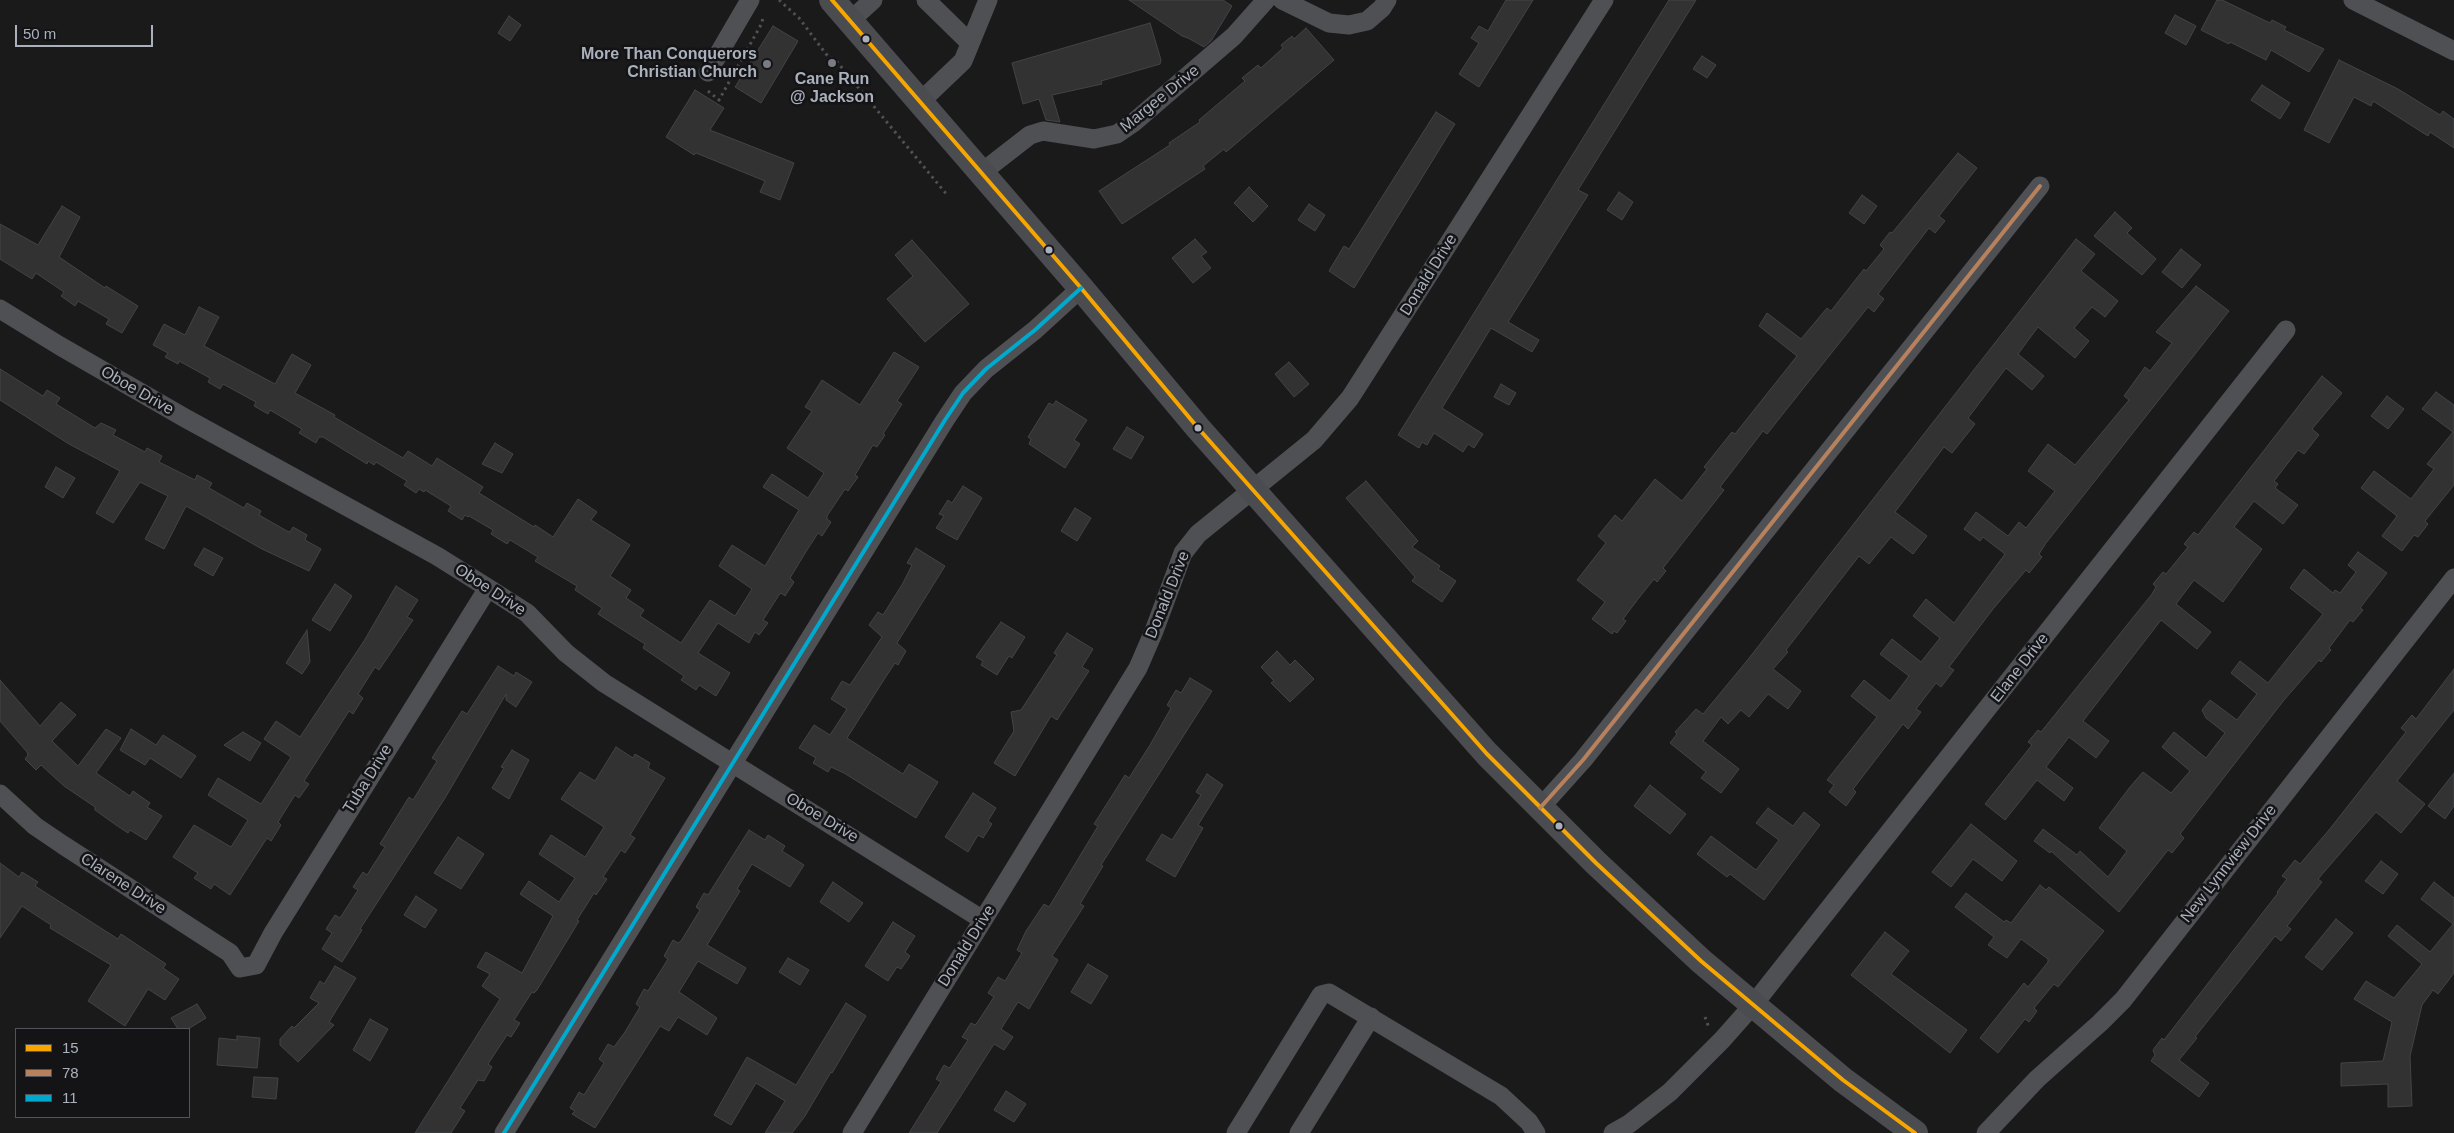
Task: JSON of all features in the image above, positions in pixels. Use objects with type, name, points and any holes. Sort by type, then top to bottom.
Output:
[{"type":"highway","points":[[832,0],[1081,288],[1198,428],[1403,662],[1487,754],[1540,808],[1669,932],[1843,1080],[1915,1133]]},
{"type":"street","points":[[708,72],[750,0]]},
{"type":"street","points":[[850,22],[873,0]]},
{"type":"street","points":[[926,0],[970,43]]},
{"type":"street","points":[[920,102],[963,61],[988,0]]},
{"type":"street","name":"Margee Drive","points":[[981,173],[1030,135],[1043,131],[1094,139],[1117,134],[1133,123],[1234,36],[1266,0]]},
{"type":"street","points":[[1282,0],[1329,23],[1349,25],[1367,21],[1382,8],[1387,0]]},
{"type":"street","name":"Donald Drive","points":[[852,1133],[1138,668],[1183,553],[1198,534],[1314,440],[1350,398],[1604,0]]},
{"type":"street","points":[[2354,0],[2454,51]]},
{"type":"street","points":[[1540,808],[1583,760],[2040,186]]},
{"type":"street","points":[[504,1133],[944,420],[963,394],[986,369],[1035,330],[1081,288]]},
{"type":"street","name":"Oboe Drive","points":[[0,309],[177,414],[437,556],[527,613],[566,653],[604,683],[983,920]]},
{"type":"street","name":"Elane Drive","points":[[1613,1133],[1629,1124],[1670,1092],[1722,1040],[1753,1005],[1804,944],[2286,330]]},
{"type":"street","name":"New Lynnview Drive","points":[[1986,1133],[2037,1079],[2123,1000],[2454,578]]},
{"type":"street","name":"Tuba Drive","points":[[248,967],[256,965],[273,933],[488,588]]},
{"type":"street","name":"Clarene Drive","points":[[0,794],[36,826],[230,953],[240,968],[248,967]]},
{"type":"street","points":[[1236,1133],[1321,995],[1329,993],[1501,1096],[1528,1122],[1536,1133]]},
{"type":"street","points":[[1299,1133],[1371,1017]]},
{"type":"path","points":[[779,0],[799,18],[826,54],[838,63],[948,196]]},
{"type":"building","points":[[1129,0],[1223,0],[1232,6],[1211,41],[1204,47],[1182,36]]},
{"type":"building","points":[[1506,0],[1533,0],[1479,87],[1459,74],[1479,43],[1471,38],[1479,26],[1488,31]]},
{"type":"building","points":[[1669,0],[1696,0],[1578,190],[1588,195],[1508,322],[1539,340],[1532,352],[1491,328],[1442,408],[1483,434],[1474,448],[1468,444],[1463,452],[1434,433],[1427,445],[1422,442],[1419,448],[1398,435]]},
{"type":"building","points":[[2217,0],[2222,0],[2270,23],[2272,20],[2286,27],[2284,30],[2324,49],[2309,72],[2271,50],[2266,60],[2230,42],[2229,44],[2201,30]]},
{"type":"building","points":[[2175,15],[2196,26],[2186,45],[2165,33]]},
{"type":"building","points":[[509,16],[521,25],[510,41],[498,33]]},
{"type":"building","points":[[1150,23],[1161,60],[1160,64],[1101,81],[1102,84],[1052,95],[1060,122],[1046,120],[1039,99],[1023,104],[1012,63]]},
{"type":"building","name":"More Than Conquerors Christian Church","points":[[773,26],[798,41],[761,103],[735,87]]},
{"type":"building","points":[[1306,28],[1334,60],[1226,152],[1224,149],[1203,166],[1205,169],[1122,224],[1099,191],[1170,145],[1169,143],[1200,122],[1199,120],[1245,81],[1242,78],[1258,65],[1261,68],[1283,48],[1281,45],[1292,36],[1294,39]]},
{"type":"building","points":[[1702,56],[1716,65],[1707,78],[1693,69]]},
{"type":"building","points":[[2339,60],[2398,89],[2440,115],[2443,111],[2454,119],[2454,148],[2430,132],[2428,136],[2373,101],[2371,106],[2354,97],[2329,143],[2304,130]]},
{"type":"building","points":[[2262,85],[2290,103],[2280,119],[2251,100]]},
{"type":"building","points":[[695,90],[724,108],[710,130],[794,163],[780,200],[760,192],[765,181],[696,153],[694,155],[666,137]]},
{"type":"building","points":[[1436,112],[1455,124],[1354,288],[1329,271],[1344,246],[1349,249]]},
{"type":"building","points":[[1958,153],[1977,168],[1939,216],[1945,221],[1935,233],[1929,228],[1878,294],[1884,299],[1874,312],[1868,307],[1767,434],[1763,431],[1720,487],[1724,490],[1663,568],[1666,571],[1657,582],[1654,579],[1638,599],[1623,619],[1626,621],[1617,633],[1614,631],[1612,634],[1592,619],[1605,602],[1577,580],[1606,543],[1598,536],[1615,515],[1622,521],[1655,479],[1682,501],[1707,469],[1704,467],[1732,432],[1735,434],[1797,356],[1759,326],[1767,313],[1801,339],[1827,308],[1831,311],[1864,269],[1866,271],[1884,249],[1880,245],[1890,232],[1892,233]]},
{"type":"building","points":[[1249,187],[1268,206],[1253,222],[1234,203]]},
{"type":"building","points":[[1619,192],[1633,202],[1622,220],[1607,210]]},
{"type":"building","points":[[1862,195],[1877,206],[1864,224],[1849,213]]},
{"type":"building","points":[[1309,204],[1325,215],[1315,231],[1298,220]]},
{"type":"building","points":[[62,206],[80,217],[59,257],[105,288],[106,286],[138,306],[122,333],[106,324],[109,319],[78,301],[75,306],[61,296],[64,292],[36,273],[32,279],[0,259],[0,224],[38,245]]},
{"type":"building","points":[[2115,212],[2132,228],[2127,233],[2156,259],[2142,275],[2094,236]]},
{"type":"building","points":[[1195,239],[1207,252],[1201,256],[1211,268],[1193,283],[1172,258]]},
{"type":"building","points":[[2076,239],[2095,254],[2081,271],[2118,301],[2105,317],[2092,307],[2074,328],[2089,341],[2075,358],[2038,327],[2018,354],[2044,376],[2032,390],[2006,368],[1968,418],[1975,424],[1952,453],[1944,447],[1895,512],[1927,536],[1913,554],[1891,537],[1869,564],[1859,556],[1786,650],[1788,652],[1773,669],[1801,691],[1788,709],[1768,694],[1749,717],[1741,710],[1728,724],[1721,717],[1703,741],[1739,769],[1721,793],[1701,778],[1706,772],[1670,743],[1677,734],[1675,732],[1696,709],[1703,714],[1746,662]]},
{"type":"building","points":[[912,240],[969,304],[925,342],[887,299],[913,276],[895,255]]},
{"type":"building","points":[[2181,249],[2201,265],[2182,288],[2162,272]]},
{"type":"building","points":[[2196,286],[2229,311],[2046,543],[2039,554],[2042,557],[2029,573],[2026,570],[1993,609],[1949,667],[1954,670],[1941,687],[1936,683],[1916,709],[1921,712],[1908,729],[1903,724],[1853,789],[1856,792],[1846,806],[1829,792],[1834,785],[1827,780],[1877,717],[1851,696],[1864,680],[1890,701],[1909,676],[1880,654],[1892,639],[1921,662],[1940,638],[1913,616],[1926,599],[1954,623],[2005,554],[1983,537],[1980,541],[1964,529],[1976,512],[2008,536],[2019,522],[2026,528],[2055,491],[2028,471],[2048,444],[2075,465],[2129,400],[2124,396],[2145,367],[2150,371],[2172,343],[2156,332]]},
{"type":"building","points":[[199,307],[219,317],[204,346],[275,384],[292,354],[311,365],[295,393],[335,415],[334,417],[403,458],[408,451],[432,466],[437,458],[483,487],[479,493],[553,537],[578,499],[597,512],[591,520],[630,545],[610,576],[631,590],[626,598],[644,610],[640,616],[681,643],[710,600],[735,616],[752,589],[719,566],[732,545],[765,566],[799,510],[763,487],[772,474],[808,498],[824,473],[787,448],[812,411],[805,407],[822,380],[860,405],[894,352],[919,367],[897,401],[902,404],[883,434],[885,435],[877,447],[873,445],[855,475],[858,477],[848,491],[845,489],[827,516],[827,519],[831,522],[822,536],[818,533],[807,550],[790,578],[794,582],[785,596],[781,593],[779,595],[763,620],[768,623],[759,635],[755,632],[749,643],[718,623],[698,653],[730,673],[716,696],[699,685],[696,690],[681,680],[684,676],[643,648],[645,644],[598,614],[602,608],[575,590],[577,586],[535,561],[538,557],[510,540],[507,544],[491,534],[493,530],[469,516],[465,515],[462,520],[448,511],[451,506],[425,490],[424,492],[419,489],[416,493],[404,485],[407,481],[376,462],[374,465],[368,461],[367,464],[323,437],[319,437],[316,443],[299,433],[302,429],[270,410],[268,414],[254,406],[256,402],[223,384],[220,389],[208,382],[210,378],[179,361],[178,364],[165,357],[168,353],[153,345],[164,324],[185,335]]},
{"type":"building","points":[[1289,362],[1309,384],[1294,397],[1275,374]]},
{"type":"building","points":[[0,369],[43,396],[47,390],[60,398],[56,404],[95,428],[101,423],[116,430],[113,435],[145,452],[147,448],[162,456],[159,462],[195,480],[197,475],[212,483],[209,488],[244,508],[247,503],[261,511],[259,515],[287,531],[290,532],[293,527],[307,535],[305,540],[321,549],[309,571],[262,549],[186,506],[164,549],[145,539],[168,496],[140,482],[113,523],[96,513],[120,471],[69,444],[0,400]]},
{"type":"building","points":[[2322,376],[2342,393],[2312,429],[2319,435],[2304,454],[2298,450],[2274,481],[2278,484],[2275,488],[2298,505],[2283,524],[2254,501],[2234,527],[2262,549],[2223,602],[2194,580],[2176,604],[2211,632],[2197,649],[2161,620],[2083,721],[2109,741],[2096,758],[2069,737],[2046,767],[2073,788],[2064,801],[2037,780],[2005,820],[1985,804],[2032,745],[2028,742],[2038,730],[2041,732],[2152,594],[2156,587],[2153,584],[2163,572],[2166,574],[2188,547],[2184,544],[2194,532],[2198,535]]},
{"type":"building","points":[[1501,384],[1516,393],[1509,405],[1494,397]]},
{"type":"building","points":[[2436,392],[2454,405],[2454,485],[2425,521],[2428,524],[2418,537],[2414,535],[2402,551],[2382,536],[2397,516],[2361,488],[2374,471],[2411,499],[2434,469],[2427,464],[2453,432],[2422,409]]},
{"type":"building","points":[[2387,396],[2404,409],[2388,429],[2371,416]]},
{"type":"building","points":[[1056,401],[1087,420],[1074,440],[1080,444],[1065,468],[1029,444],[1031,439],[1028,437],[1049,403],[1053,405]]},
{"type":"building","points":[[1127,427],[1144,437],[1131,459],[1113,449]]},
{"type":"building","points":[[495,443],[513,454],[502,473],[482,464]]},
{"type":"building","points":[[56,467],[75,478],[63,498],[45,487]]},
{"type":"building","points":[[1366,481],[1418,541],[1412,547],[1440,566],[1438,569],[1456,581],[1442,602],[1412,581],[1415,577],[1346,498]]},
{"type":"building","points":[[963,486],[982,498],[957,540],[936,528],[944,516],[939,514],[948,500],[952,503]]},
{"type":"building","points":[[1075,508],[1091,518],[1077,541],[1061,531]]},
{"type":"building","points":[[204,548],[223,558],[213,576],[194,565]]},
{"type":"building","points":[[916,548],[945,566],[897,643],[906,651],[898,665],[895,663],[847,738],[903,774],[909,764],[938,782],[916,818],[844,773],[831,767],[828,772],[813,763],[816,758],[799,748],[814,725],[830,735],[847,709],[831,699],[842,681],[850,685],[882,637],[869,625],[878,612],[883,615],[903,583],[912,565],[907,563]]},
{"type":"building","points":[[2358,552],[2387,573],[2360,608],[2363,610],[2353,622],[2350,620],[2329,648],[2331,650],[2321,662],[2319,660],[2284,700],[2180,834],[2184,838],[2172,853],[2168,850],[2119,912],[2051,851],[2050,853],[2034,841],[2043,829],[2077,855],[2080,851],[2108,877],[2127,851],[2099,828],[2130,787],[2143,772],[2171,793],[2190,771],[2162,747],[2174,732],[2206,758],[2225,733],[2206,718],[2202,710],[2210,700],[2237,720],[2257,694],[2231,673],[2240,661],[2268,683],[2323,614],[2290,588],[2304,569],[2333,593],[2335,590],[2340,593],[2356,572],[2348,565]]},
{"type":"building","points":[[335,584],[352,596],[330,631],[312,620]]},
{"type":"building","points":[[396,586],[418,600],[407,617],[413,620],[379,670],[375,667],[358,694],[363,698],[353,714],[349,711],[304,781],[309,784],[299,798],[295,795],[278,822],[281,825],[271,841],[267,838],[230,895],[214,884],[211,889],[194,878],[198,873],[173,857],[194,825],[231,847],[248,820],[208,795],[218,778],[261,804],[291,757],[264,739],[276,721],[300,737],[364,641]]},
{"type":"building","points":[[1001,622],[1025,637],[1012,658],[1009,656],[997,675],[981,665],[983,661],[976,657]]},
{"type":"building","points":[[307,630],[310,662],[302,674],[286,663]]},
{"type":"building","points":[[1067,633],[1093,649],[1082,667],[1089,671],[1057,720],[1051,716],[1015,776],[994,763],[1014,731],[1011,712],[1021,710],[1057,655],[1054,653]]},
{"type":"building","points":[[1277,651],[1290,665],[1295,660],[1314,679],[1290,702],[1271,683],[1274,681],[1261,667]]},
{"type":"building","points":[[498,666],[514,676],[516,672],[532,682],[516,707],[506,700],[506,694],[445,798],[360,929],[362,930],[342,962],[322,949],[332,933],[326,929],[335,915],[340,918],[358,890],[353,887],[363,872],[367,875],[385,847],[380,844],[409,797],[413,800],[437,761],[432,758],[462,711],[467,714]]},
{"type":"building","points":[[2454,669],[2454,710],[2397,781],[2425,804],[2401,833],[2376,812],[2318,879],[2322,882],[2287,926],[2291,929],[2281,941],[2275,936],[2195,1037],[2197,1038],[2179,1060],[2209,1083],[2199,1097],[2151,1061],[2155,1055],[2153,1050],[2162,1038],[2164,1040],[2278,893],[2287,879],[2282,876],[2295,860],[2300,864],[2329,830],[2406,732],[2401,728],[2412,715],[2416,719]]},
{"type":"building","points":[[1190,678],[1212,691],[1101,865],[1103,866],[1080,904],[1084,906],[1052,956],[1058,960],[1029,1009],[1018,1002],[1001,1029],[1013,1037],[1004,1050],[994,1044],[937,1133],[909,1133],[941,1082],[936,1079],[944,1065],[949,1068],[951,1066],[968,1040],[962,1037],[971,1023],[975,1025],[977,1023],[994,997],[988,993],[998,977],[1005,981],[1022,953],[1017,950],[1026,931],[1044,904],[1049,907],[1098,826],[1094,824],[1125,775],[1129,778],[1150,745],[1171,708],[1167,705],[1176,690],[1181,693]]},
{"type":"building","points":[[0,680],[40,726],[61,702],[76,715],[52,741],[78,766],[106,729],[121,738],[96,773],[130,796],[133,791],[150,803],[147,807],[162,816],[146,840],[130,830],[128,833],[116,825],[95,810],[95,807],[64,786],[41,765],[36,770],[25,759],[28,755],[27,752],[0,721]]},
{"type":"building","points":[[131,729],[156,745],[163,735],[196,756],[181,778],[150,758],[145,765],[120,750]]},
{"type":"building","points":[[243,732],[261,743],[250,761],[224,745]]},
{"type":"building","points":[[616,747],[633,758],[635,754],[650,763],[648,768],[665,778],[630,835],[635,838],[625,853],[621,850],[603,877],[607,879],[596,895],[594,893],[537,990],[534,993],[532,992],[514,1020],[520,1023],[511,1037],[507,1035],[488,1064],[492,1067],[484,1081],[478,1080],[460,1108],[465,1111],[451,1133],[415,1133],[500,999],[482,986],[490,974],[477,967],[486,952],[522,973],[553,916],[520,894],[529,881],[559,902],[575,878],[539,854],[551,835],[585,857],[604,827],[561,799],[580,772],[595,781]]},
{"type":"building","points":[[512,750],[529,760],[509,799],[492,788],[504,768],[501,767]]},
{"type":"building","points":[[2454,773],[2454,806],[2445,819],[2428,806]]},
{"type":"building","points":[[1207,774],[1223,785],[1198,825],[1203,828],[1175,877],[1146,860],[1162,834],[1172,840],[1201,795],[1196,792]]},
{"type":"building","points":[[1650,785],[1686,814],[1670,834],[1634,806]]},
{"type":"building","points":[[973,793],[996,808],[988,821],[992,824],[983,838],[978,835],[968,852],[945,837]]},
{"type":"building","points":[[1768,808],[1793,826],[1804,812],[1820,825],[1764,900],[1730,874],[1727,877],[1697,854],[1711,836],[1756,870],[1779,840],[1756,823]]},
{"type":"building","points":[[1971,824],[2017,861],[2002,881],[1973,859],[1951,887],[1932,872]]},
{"type":"building","points":[[749,830],[765,840],[768,835],[785,846],[782,851],[804,865],[790,887],[752,864],[737,889],[740,891],[707,945],[746,968],[737,984],[698,961],[679,992],[717,1018],[707,1035],[678,1017],[669,1031],[660,1026],[595,1128],[572,1114],[575,1111],[570,1108],[579,1092],[584,1095],[604,1063],[599,1059],[608,1044],[614,1047],[625,1032],[640,1007],[636,1004],[644,989],[648,991],[668,959],[664,956],[673,940],[678,943],[681,941],[700,910],[696,907],[704,893],[708,895]]},
{"type":"building","points":[[458,837],[484,854],[461,889],[434,873]]},
{"type":"building","points":[[2381,861],[2398,874],[2383,894],[2365,881]]},
{"type":"building","points":[[0,863],[19,877],[22,872],[38,882],[35,886],[118,939],[121,934],[166,964],[163,968],[179,979],[165,1000],[148,989],[125,1026],[88,1001],[111,965],[50,928],[51,925],[22,906],[0,938]]},
{"type":"building","points":[[833,882],[863,903],[849,922],[820,902]]},
{"type":"building","points":[[2434,882],[2454,898],[2454,973],[2438,994],[2433,990],[2422,1005],[2410,1056],[2412,1106],[2388,1107],[2388,1084],[2341,1086],[2341,1063],[2383,1061],[2392,1022],[2354,999],[2366,981],[2394,998],[2422,964],[2388,936],[2397,925],[2430,952],[2453,924],[2421,899]]},
{"type":"building","points":[[2040,885],[2046,890],[2049,887],[2104,931],[2058,987],[2054,984],[2034,1008],[2037,1011],[2029,1022],[2025,1019],[1998,1053],[1980,1038],[2024,983],[2028,987],[2048,962],[2048,959],[2021,939],[2007,958],[1988,945],[1994,937],[1955,907],[1966,893],[2004,922],[2006,920],[2011,923]]},
{"type":"building","points":[[416,896],[437,910],[425,928],[404,915]]},
{"type":"building","points":[[2336,919],[2353,933],[2322,970],[2305,957]]},
{"type":"building","points":[[893,922],[915,936],[905,952],[910,956],[901,969],[897,967],[888,981],[865,966]]},
{"type":"building","points":[[1885,932],[1909,951],[1891,974],[1967,1030],[1950,1053],[1851,975]]},
{"type":"building","points":[[788,958],[809,970],[800,985],[779,972]]},
{"type":"building","points":[[1088,964],[1108,976],[1091,1004],[1071,992]]},
{"type":"building","points":[[335,966],[356,978],[329,1022],[334,1025],[298,1062],[280,1045],[280,1039],[319,1003],[310,998],[320,981],[324,984]]},
{"type":"building","points":[[846,1003],[866,1016],[805,1116],[792,1133],[765,1133],[785,1101],[756,1083],[731,1125],[714,1115],[747,1057],[796,1085]]},
{"type":"building","points":[[197,1004],[206,1018],[190,1028],[177,1028],[171,1018]]},
{"type":"building","points":[[370,1019],[388,1029],[370,1061],[353,1050]]},
{"type":"building","points":[[237,1036],[260,1038],[257,1068],[217,1065],[219,1038],[237,1040]]},
{"type":"building","points":[[254,1077],[278,1078],[276,1099],[252,1097]]},
{"type":"building","points":[[1006,1091],[1026,1104],[1014,1122],[994,1110]]},
{"type":"transit line","name":"15","points":[[832,0],[1081,288],[1198,428],[1487,754],[1596,863],[1701,961],[1843,1080],[1915,1133]]},
{"type":"transit line","name":"78","points":[[1540,808],[1583,760],[2040,186]]},
{"type":"transit line","name":"11","points":[[504,1133],[963,393],[986,369],[1035,330],[1081,288]]},
{"type":"place","name":"Cane Run @ Jackson","points":[[832,63]]},
{"type":"place","name":"More Than Conquerors Christian Church","points":[[767,64]]}]
